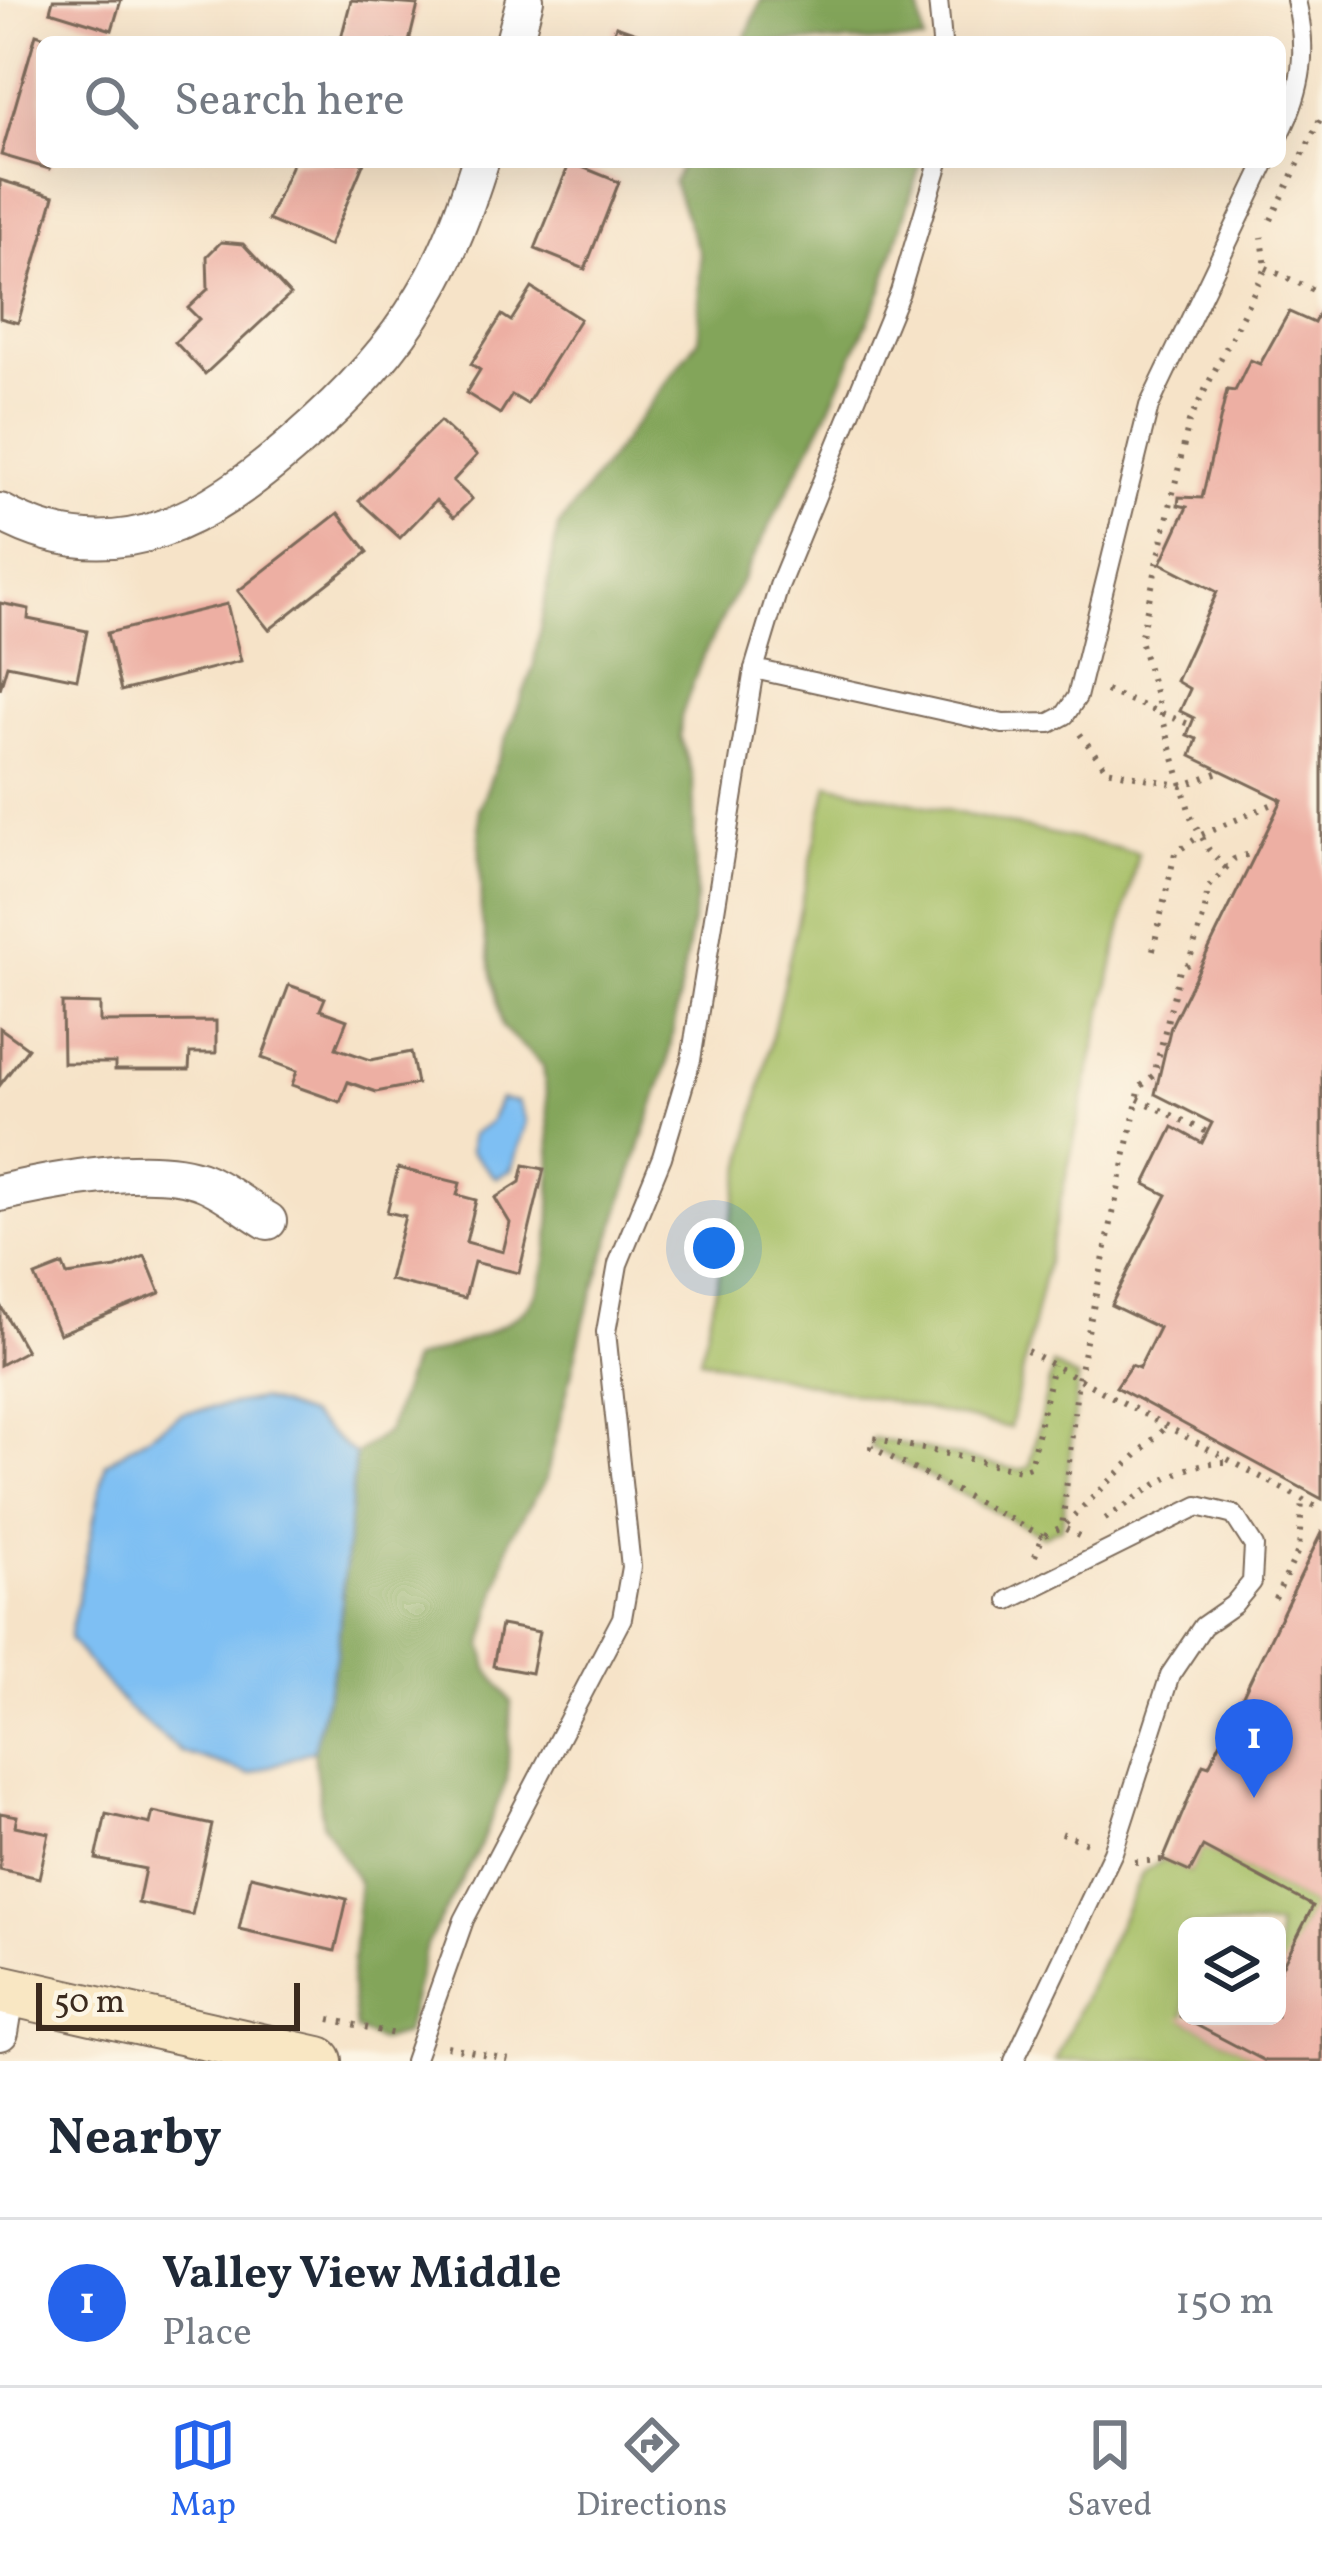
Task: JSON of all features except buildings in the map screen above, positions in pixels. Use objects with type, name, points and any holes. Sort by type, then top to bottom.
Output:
[{"type":"street","points":[[516,36],[525,0]]},
{"type":"street","points":[[0,512],[55,533],[106,538],[157,532],[203,514],[246,486],[379,362],[442,261],[478,168]]},
{"type":"street","points":[[0,1193],[59,1180],[145,1175],[202,1181],[268,1221]]},
{"type":"street","points":[[2,2004],[318,2061]]},
{"type":"lane","points":[[938,0],[941,36]]},
{"type":"lane","points":[[1286,120],[1302,82],[1305,48],[1296,0]]},
{"type":"lane","points":[[414,2061],[464,1920],[622,1618],[631,1567],[606,1332],[619,1264],[662,1157],[691,1060],[754,669],[779,586],[900,292],[937,168]]},
{"type":"lane","points":[[754,669],[1003,724],[1030,726],[1065,715],[1081,685],[1149,406],[1263,168]]},
{"type":"lane","points":[[1010,1600],[1198,1506],[1234,1515],[1254,1546],[1252,1582],[1233,1605],[1203,1626],[1170,1675],[1113,1852],[1014,2061]]},
{"type":"path","points":[[1226,868],[1201,835],[1182,786],[1140,640],[1189,422],[1266,268],[1260,242],[1322,115]]},
{"type":"path","points":[[1266,268],[1322,294]]},
{"type":"path","points":[[1081,685],[1191,725]]},
{"type":"path","points":[[1065,715],[1107,770],[1182,786],[1222,772]]},
{"type":"path","points":[[1154,950],[1175,853],[1201,835],[1282,800]]},
{"type":"path","points":[[1062,1527],[1078,1379],[1140,1088],[1154,1076],[1180,970],[1189,964],[1207,920],[1207,889],[1234,859],[1256,852]]},
{"type":"path","points":[[1138,1099],[1208,1132]]},
{"type":"path","points":[[1027,1351],[1322,1510]]},
{"type":"path","points":[[1043,1536],[871,1447],[873,1438],[1020,1470],[1030,1467],[1053,1365]]},
{"type":"path","points":[[1030,1571],[1043,1536],[1062,1527],[1166,1427]]},
{"type":"path","points":[[1062,1527],[1078,1537],[1171,1474],[1202,1462],[1228,1462]]},
{"type":"path","points":[[1267,1609],[1299,1549],[1302,1500]]},
{"type":"path","points":[[1127,1882],[1143,1840]]},
{"type":"green space","points":[[761,0],[918,0],[923,36],[746,36]]},
{"type":"green space","points":[[680,168],[919,168],[882,290],[825,418],[702,658],[681,717],[680,736],[693,777],[696,900],[667,1065],[585,1317],[545,1482],[511,1535],[483,1645],[488,1669],[511,1702],[507,1780],[480,1846],[426,1946],[405,2034],[380,2041],[356,2030],[351,1984],[359,1883],[323,1824],[313,1750],[337,1652],[355,1455],[388,1431],[412,1360],[511,1320],[536,1292],[545,1265],[551,1195],[543,1066],[502,1027],[481,916],[479,809],[533,668],[558,527],[699,339],[700,255],[673,182]]},
{"type":"green space","points":[[828,784],[1138,853],[1010,1428],[700,1359]]},
{"type":"green space","points":[[1053,1365],[1078,1379],[1062,1527],[1043,1536],[871,1447],[873,1438],[1019,1470],[1029,1467]]},
{"type":"green space","points":[[1203,1847],[1313,1906],[1286,1962],[1286,1917],[1178,1917],[1178,2025],[1196,2025],[1265,2061],[1055,2061],[1143,1872],[1163,1860],[1190,1872]]},
{"type":"water","points":[[500,1099],[518,1102],[526,1121],[511,1170],[496,1178],[470,1151],[471,1135],[490,1122]]},
{"type":"water","points":[[260,1399],[308,1415],[355,1455],[337,1652],[313,1750],[250,1774],[181,1752],[127,1708],[69,1639],[106,1463],[183,1413]]},
{"type":"place","name":"Valley View Middle","points":[[1254,1798]]}]
